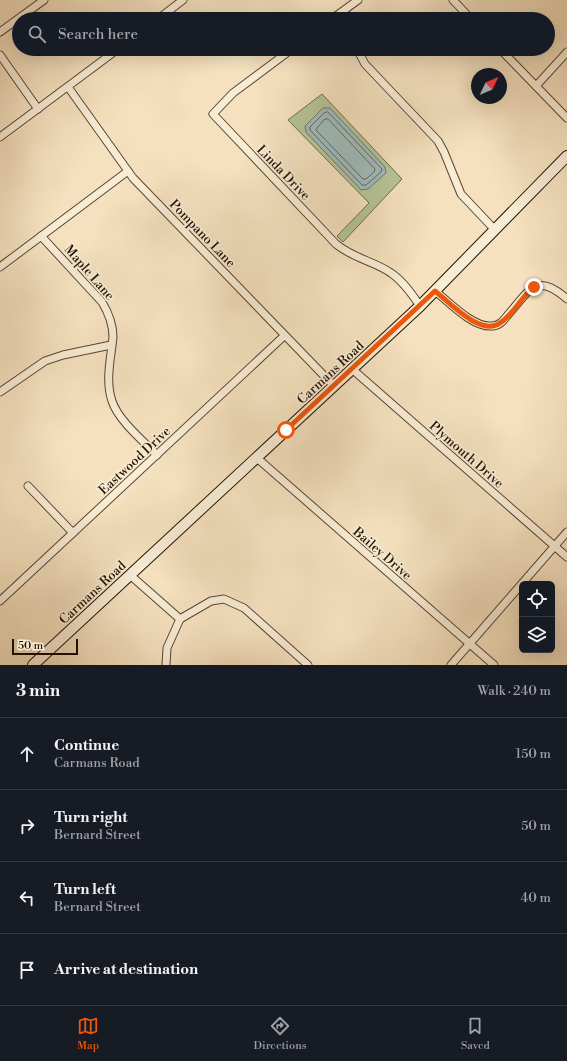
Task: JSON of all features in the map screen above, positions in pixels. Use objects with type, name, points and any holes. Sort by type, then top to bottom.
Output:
[{"type":"street","points":[[28,12],[44,0]]},
{"type":"street","points":[[167,12],[183,0]]},
{"type":"street","points":[[344,12],[358,0]]},
{"type":"street","points":[[453,0],[464,12]]},
{"type":"street","points":[[0,32],[12,23]]},
{"type":"street","points":[[536,86],[567,52]]},
{"type":"street","points":[[0,55],[38,109]]},
{"type":"street","points":[[0,137],[109,56]]},
{"type":"street","name":"Linda Drive","points":[[283,56],[233,93],[213,114],[336,244],[357,258],[377,265],[392,273],[408,289],[420,306]]},
{"type":"street","points":[[361,56],[365,64],[438,141],[461,194],[495,230]]},
{"type":"street","points":[[507,56],[567,118]]},
{"type":"street","name":"Pompano Lane","points":[[68,87],[128,171],[284,336],[334,386]]},
{"type":"street","name":"Carmans Road","points":[[33,665],[420,306],[567,156]]},
{"type":"street","points":[[0,267],[128,171]]},
{"type":"street","name":"Maple Lane","points":[[41,236],[102,302],[112,326],[108,380],[112,402],[120,415],[157,455]]},
{"type":"street","points":[[435,291],[469,319],[481,324],[492,326],[500,324],[528,292],[540,285],[551,286],[567,299]]},
{"type":"street","name":"Eastwood Drive","points":[[0,601],[284,336]]},
{"type":"street","points":[[0,392],[45,361],[63,355],[111,346]]},
{"type":"street","name":"Plymouth Drive","points":[[352,369],[567,556]]},
{"type":"street","name":"Bailey Drive","points":[[257,458],[494,665]]},
{"type":"street","points":[[28,486],[73,533]]},
{"type":"street","points":[[451,665],[567,532]]},
{"type":"street","points":[[130,575],[180,619]]},
{"type":"street","points":[[166,665],[166,648],[180,619],[211,600],[224,599],[244,608],[308,665]]},
{"type":"green space","points":[[322,94],[402,179],[343,242],[337,236],[369,203],[288,120]]},
{"type":"water","points":[[323,108],[330,108],[385,167],[386,173],[368,189],[361,190],[306,132],[305,126]]},
{"type":"route","points":[[286,430],[435,291],[469,319],[481,324],[492,326],[500,324],[534,287]]}]
